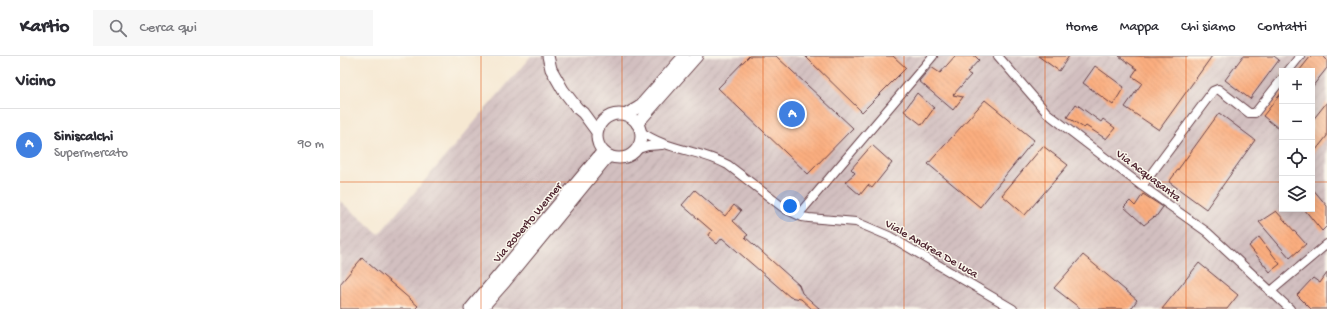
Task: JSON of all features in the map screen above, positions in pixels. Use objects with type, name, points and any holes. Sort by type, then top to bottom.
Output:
[{"type":"main road","points":[[548,56],[557,81],[570,100],[583,112],[597,132]]},
{"type":"main road","points":[[625,115],[638,108],[684,56]]},
{"type":"main road","points":[[638,128],[697,56]]},
{"type":"main road","points":[[583,112],[605,120]]},
{"type":"main road","points":[[616,114],[625,115],[632,119],[638,128],[639,143],[635,150],[626,156],[618,158],[607,154],[598,144],[597,132],[599,126],[605,120],[616,114]]},
{"type":"main road","name":"Via Roberto Wenner","points":[[470,309],[607,154]]},
{"type":"main road","name":"Via Roberto Wenner","points":[[481,309],[606,160],[607,154]]},
{"type":"street","points":[[798,215],[933,56]]},
{"type":"street","name":"Via Acquasanta","points":[[998,56],[1047,113],[1142,186],[1207,232],[1290,309]]},
{"type":"street","points":[[1290,68],[1300,56]]},
{"type":"street","points":[[1142,186],[1213,91],[1218,89],[1249,113],[1255,112],[1279,82]]},
{"type":"street","points":[[638,128],[651,139],[663,145]]},
{"type":"street","points":[[635,150],[648,146],[663,145]]},
{"type":"street","name":"Viale Andrea De Luca","points":[[663,145],[717,160],[728,165],[785,209],[798,215],[809,218],[856,222],[889,236],[1012,309]]},
{"type":"street","points":[[1270,292],[1327,244]]},
{"type":"shaded area","points":[[531,56],[1327,56],[1327,309],[340,309],[340,201],[379,234]]},
{"type":"building","points":[[749,56],[776,56],[853,128],[808,174],[718,88]]},
{"type":"building","points":[[805,56],[893,56],[906,68],[862,112]]},
{"type":"building","points":[[955,56],[975,56],[979,60],[967,73],[971,75],[953,95],[963,97],[953,110],[919,81],[931,67],[940,73]]},
{"type":"building","points":[[1038,56],[1069,56],[1059,71]]},
{"type":"building","points":[[1119,56],[1212,56],[1159,130],[1125,107],[1142,83],[1132,76],[1137,69]]},
{"type":"building","points":[[1243,56],[1274,56],[1279,60],[1250,99],[1225,80]]},
{"type":"building","points":[[1311,56],[1323,56],[1327,60],[1327,68],[1315,83],[1315,68],[1301,68]]},
{"type":"building","points":[[1095,66],[1124,87],[1113,105],[1083,83]]},
{"type":"building","points":[[917,93],[934,108],[922,125],[904,111]]},
{"type":"building","points":[[1279,96],[1279,129],[1263,116]]},
{"type":"building","points":[[985,100],[1034,140],[980,207],[928,164]]},
{"type":"building","points":[[1327,102],[1327,136],[1315,151],[1315,140],[1315,117]]},
{"type":"building","points":[[1076,104],[1101,122],[1103,119],[1115,128],[1106,139],[1086,126],[1084,128],[1067,117]]},
{"type":"building","points":[[1219,113],[1255,140],[1206,209],[1169,182]]},
{"type":"building","points":[[872,145],[892,163],[872,188],[868,185],[860,195],[845,182],[855,173],[851,169]]},
{"type":"building","points":[[1043,146],[1068,165],[1025,215],[1002,195]]},
{"type":"building","points":[[695,190],[725,216],[734,205],[741,211],[733,221],[748,235],[745,237],[799,285],[802,293],[820,309],[812,309],[801,299],[790,297],[722,238],[717,244],[708,236],[712,231],[682,205]]},
{"type":"building","points":[[1315,192],[1327,206],[1327,226],[1322,231],[1306,212],[1315,212]]},
{"type":"building","points":[[1143,194],[1163,207],[1155,218],[1154,217],[1144,225],[1124,207],[1130,201],[1135,206]]},
{"type":"building","points":[[1276,211],[1306,244],[1290,258],[1259,222]]},
{"type":"building","points":[[1259,237],[1280,264],[1270,272],[1249,246]]},
{"type":"building","points":[[1083,255],[1137,300],[1131,309],[1081,309],[1054,288]]},
{"type":"building","points":[[362,258],[418,306],[415,309],[340,309],[340,284]]},
{"type":"building","points":[[1199,263],[1238,295],[1227,309],[1162,309]]},
{"type":"building","points":[[1327,273],[1327,309],[1311,309],[1297,295],[1313,278],[1320,283]]},
{"type":"place","name":"Siniscalchi","points":[[792,114]]}]
